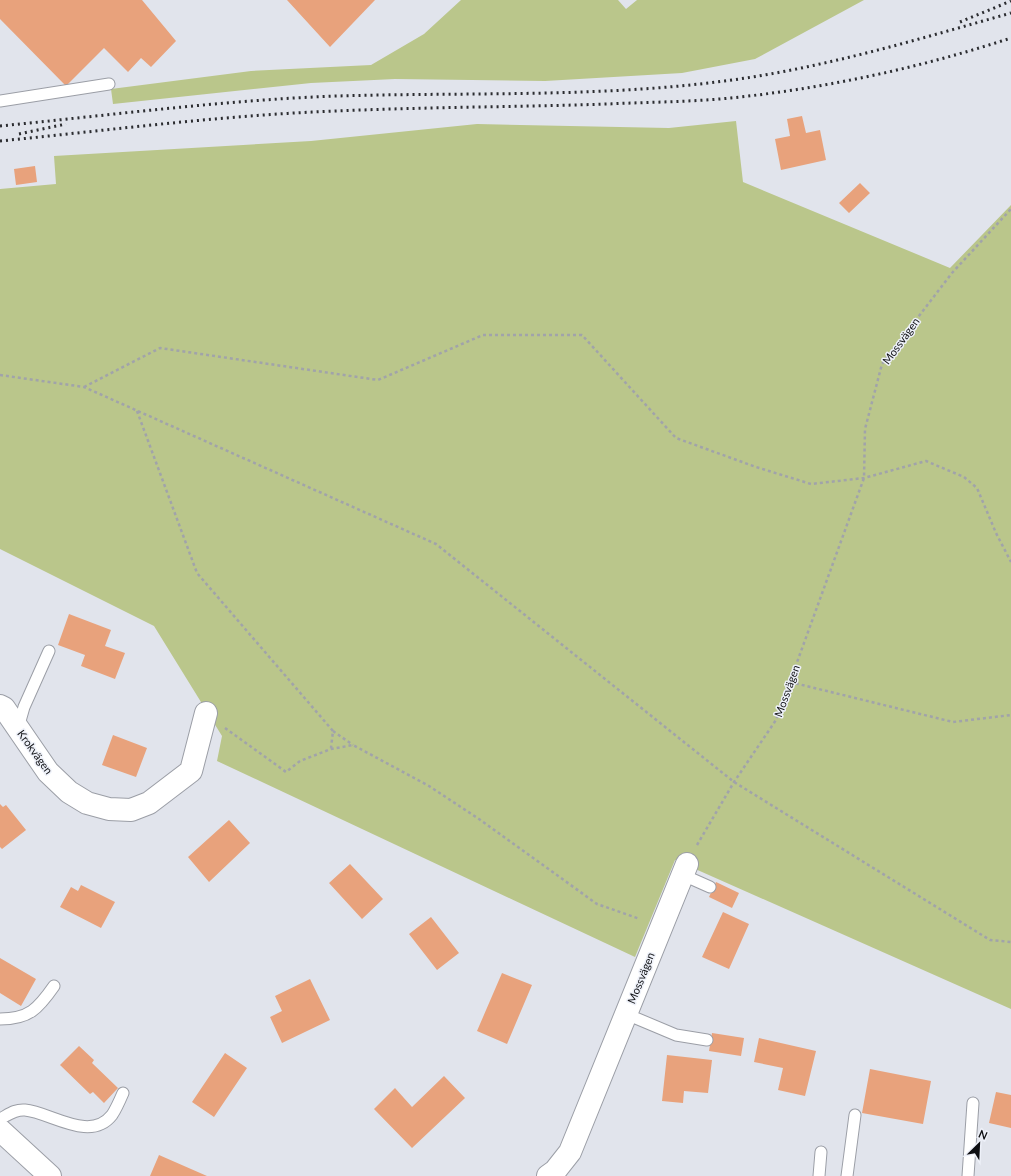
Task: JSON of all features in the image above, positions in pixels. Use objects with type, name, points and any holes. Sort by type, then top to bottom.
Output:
[{"type":"street","name":"Krokvägen","points":[[0,706],[4,708],[48,772],[69,792],[87,803],[109,808],[131,810],[148,803],[191,771],[206,713]]},
{"type":"street","name":"Mossvägen","points":[[557,1174],[570,1152],[685,869]]},
{"type":"street","points":[[0,1130],[50,1176]]},
{"type":"lane","points":[[0,101],[109,84]]},
{"type":"lane","points":[[18,728],[24,707],[49,651]]},
{"type":"lane","points":[[685,869],[710,887]]},
{"type":"lane","points":[[0,1020],[15,1020],[31,1013],[41,1005],[54,986]]},
{"type":"lane","points":[[626,1014],[676,1035],[707,1040]]},
{"type":"lane","points":[[0,1119],[14,1111],[26,1110],[81,1126],[92,1126],[102,1123],[111,1116],[123,1094]]},
{"type":"lane","points":[[968,1176],[972,1103]]},
{"type":"lane","points":[[847,1176],[855,1115]]},
{"type":"lane","points":[[819,1176],[821,1152]]},
{"type":"path","name":"Mossvägen","points":[[685,869],[734,782],[776,720],[864,478],[865,429],[882,364],[952,273],[1011,209]]},
{"type":"path","points":[[84,387],[160,348],[378,380],[483,335],[582,335],[676,438],[756,467],[811,484],[864,478],[926,461],[964,477],[978,488],[996,533],[1011,562]]},
{"type":"path","points":[[0,375],[84,387],[436,544],[734,782],[990,940],[1011,942]]},
{"type":"path","points":[[136,411],[197,573],[333,731],[353,745],[428,786],[479,819],[597,904],[661,927]]},
{"type":"path","points":[[790,682],[953,722],[1011,715]]},
{"type":"path","points":[[206,713],[286,772],[300,761],[331,749],[353,745]]},
{"type":"path","points":[[331,749],[333,731]]},
{"type":"green space","points":[[461,0],[618,0],[626,9],[637,0],[864,0],[755,59],[682,73],[545,81],[395,79],[311,83],[113,104],[111,89],[251,71],[371,65],[424,34]]},
{"type":"green space","points":[[736,121],[743,182],[950,268],[1011,205],[1011,1009],[675,860],[635,957],[217,761],[222,736],[154,626],[0,549],[0,189],[56,184],[54,156],[311,141],[477,124],[669,128]]},
{"type":"building","points":[[0,0],[142,0],[176,41],[151,67],[141,58],[128,72],[104,48],[66,86],[0,19]]},
{"type":"building","points":[[287,0],[375,0],[330,47]]},
{"type":"building","points":[[802,116],[806,133],[820,130],[826,160],[781,170],[775,139],[790,136],[787,119]]},
{"type":"building","points":[[35,166],[37,182],[16,185],[14,169]]},
{"type":"building","points":[[860,183],[870,193],[849,213],[839,203]]},
{"type":"building","points":[[69,614],[111,630],[105,646],[125,653],[115,679],[81,666],[85,655],[58,645]]},
{"type":"building","points":[[113,735],[147,748],[136,777],[102,765]]},
{"type":"building","points":[[0,804],[3,807],[6,805],[26,830],[2,849],[0,847]]},
{"type":"building","points":[[229,820],[250,843],[209,882],[188,857]]},
{"type":"building","points":[[350,864],[383,899],[362,919],[329,883]]},
{"type":"building","points":[[716,882],[739,893],[732,908],[709,897]]},
{"type":"building","points":[[81,885],[115,902],[101,928],[60,907],[71,887],[78,891]]},
{"type":"building","points":[[723,912],[749,924],[729,969],[702,957]]},
{"type":"building","points":[[431,917],[459,953],[437,970],[409,934]]},
{"type":"building","points":[[0,958],[36,979],[21,1006],[0,993]]},
{"type":"building","points":[[502,973],[532,985],[507,1044],[477,1031]]},
{"type":"building","points":[[310,979],[330,1020],[282,1043],[270,1017],[282,1011],[275,996]]},
{"type":"building","points":[[712,1033],[744,1038],[741,1056],[709,1051]]},
{"type":"building","points":[[759,1038],[816,1051],[805,1096],[778,1090],[783,1068],[754,1062]]},
{"type":"building","points":[[79,1046],[94,1060],[92,1063],[118,1088],[104,1103],[93,1092],[90,1094],[60,1065]]},
{"type":"building","points":[[225,1053],[247,1068],[214,1117],[192,1102]]},
{"type":"building","points":[[667,1055],[712,1060],[708,1093],[684,1091],[683,1103],[662,1101]]},
{"type":"building","points":[[870,1069],[931,1081],[923,1124],[862,1113]]},
{"type":"building","points":[[444,1076],[465,1098],[412,1148],[374,1109],[395,1088],[412,1107]]},
{"type":"building","points":[[996,1092],[1011,1095],[1011,1128],[989,1123]]},
{"type":"building","points":[[159,1155],[207,1176],[150,1176]]},
{"type":"railway","points":[[960,22],[1011,1]]},
{"type":"railway","points":[[0,126],[168,108],[295,98],[584,92],[683,86],[732,80],[803,68],[873,51],[1011,13]]},
{"type":"railway","points":[[0,141],[210,119],[295,113],[608,104],[731,98],[802,89],[872,76],[942,59],[1011,38]]},
{"type":"railway","points":[[19,134],[66,124]]}]
